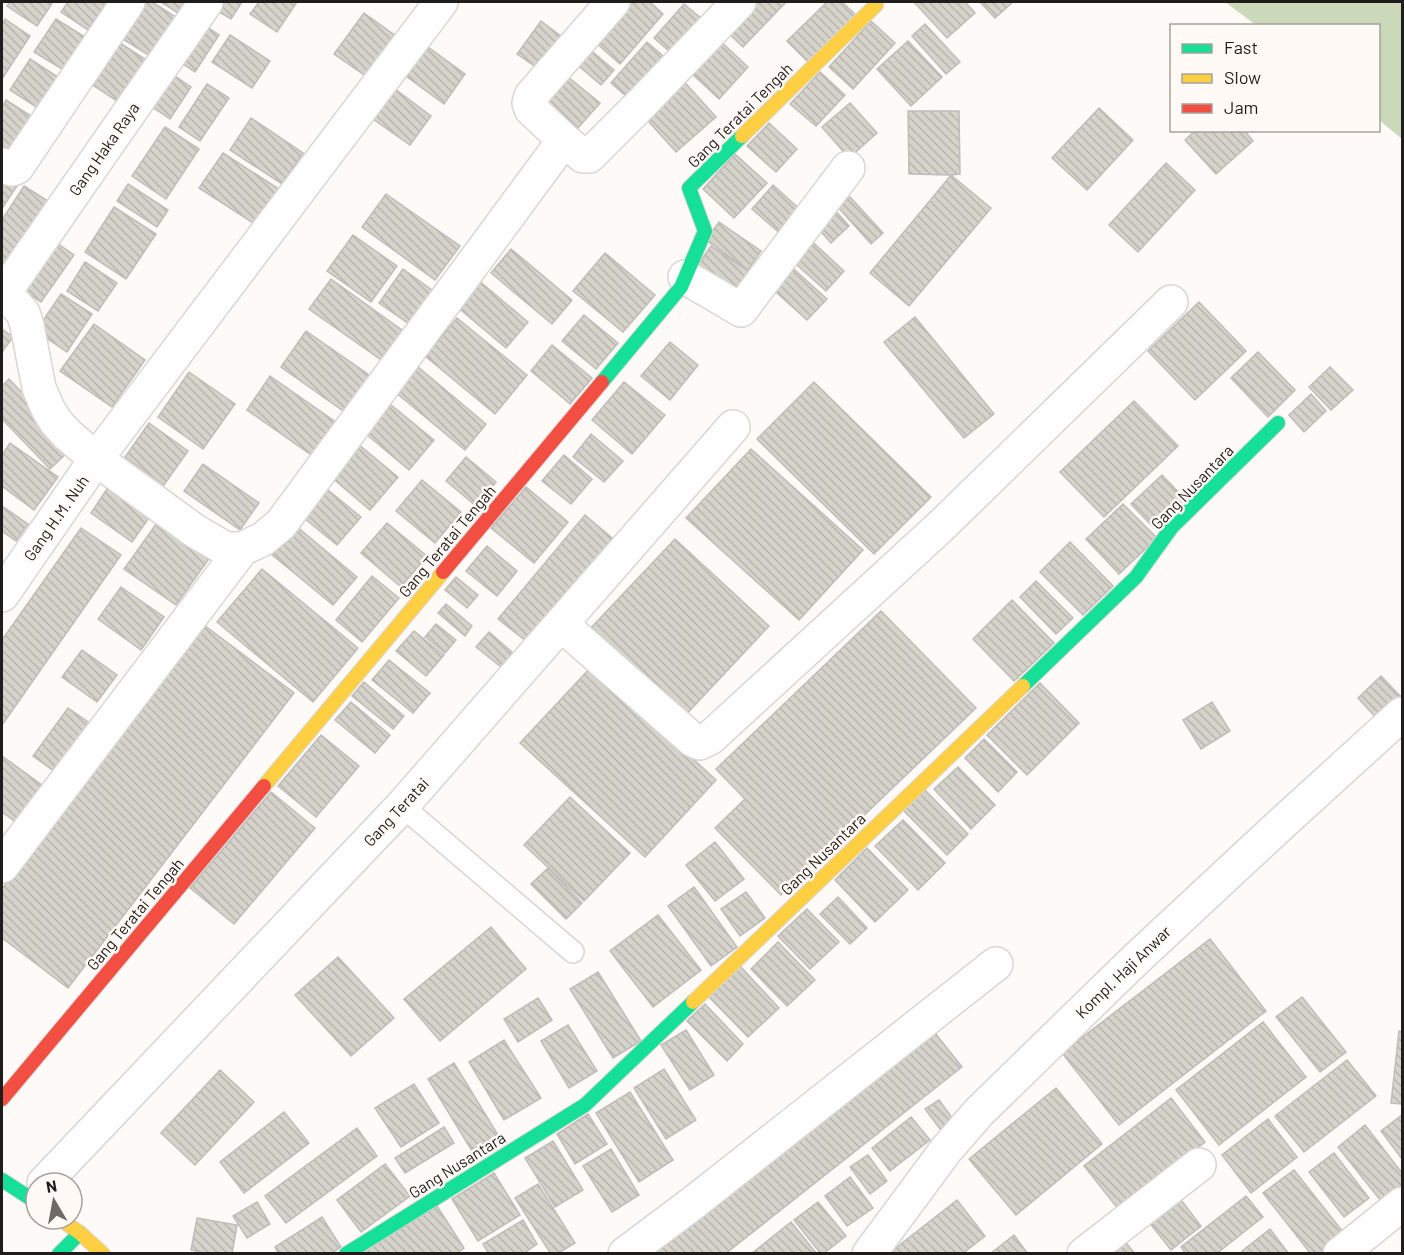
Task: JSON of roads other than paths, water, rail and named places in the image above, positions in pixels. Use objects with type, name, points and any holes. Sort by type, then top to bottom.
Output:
[{"type":"street","points":[[2,165],[10,170],[17,167],[128,2]]},
{"type":"street","name":"Gang Haka Raya","points":[[2,295],[206,2]]},
{"type":"street","name":"Gang H.M. Nuh","points":[[2,595],[93,465],[441,2]]},
{"type":"street","points":[[613,2],[531,96],[529,103],[531,110],[583,156],[588,156],[643,102],[739,2]]},
{"type":"street","name":"Gang Teratai Tengah","points":[[2,1099],[681,287],[705,231],[689,188],[876,4]]},
{"type":"street","points":[[2,295],[23,313],[39,388],[48,409],[56,422],[93,465],[226,549],[242,549],[264,539],[281,524],[564,140]]},
{"type":"street","points":[[685,277],[741,310],[848,168]]},
{"type":"street","points":[[562,625],[693,740],[700,743],[710,738],[940,527],[1171,302]]},
{"type":"street","name":"Gang Nusantara","points":[[346,1254],[585,1105],[1136,577],[1172,527],[1278,423]]},
{"type":"street","name":"Gang Teratai","points":[[59,1171],[402,807],[733,427]]},
{"type":"street","points":[[2,866],[242,549]]},
{"type":"street","name":"Kompl. Haji Anwar","points":[[868,1254],[946,1150],[979,1112],[1134,961],[1402,714]]},
{"type":"street","points":[[625,1254],[996,964]]},
{"type":"street","points":[[1084,1254],[1199,1165]]},
{"type":"street","points":[[2,1180],[24,1189]]},
{"type":"street","points":[[1340,1254],[1402,1204]]},
{"type":"street","points":[[77,1231],[103,1254]]},
{"type":"street","points":[[58,1254],[80,1233]]},
{"type":"lane","points":[[402,807],[573,952]]}]
